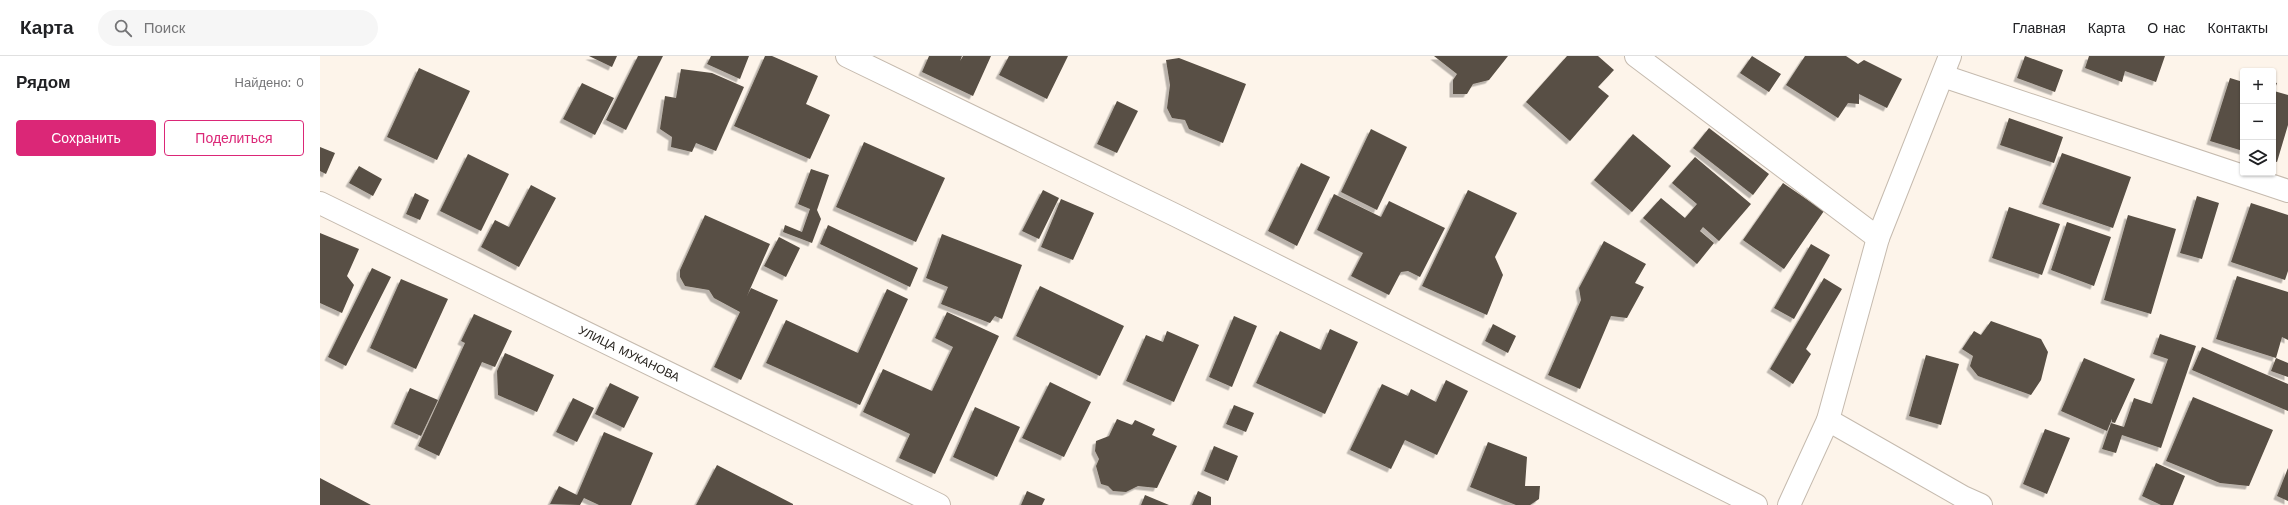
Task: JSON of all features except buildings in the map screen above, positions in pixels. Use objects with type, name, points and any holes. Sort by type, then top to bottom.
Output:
[{"type":"street","points":[[847,56],[1182,218],[1756,505]]},
{"type":"street","points":[[1636,56],[1878,238]]},
{"type":"street","points":[[1789,505],[1828,420],[1878,238],[1946,66],[2288,191]]},
{"type":"street","name":"УЛИЦА МУКАНОВА","points":[[320,203],[939,505]]},
{"type":"street","points":[[1828,420],[1963,497],[1981,505]]}]
